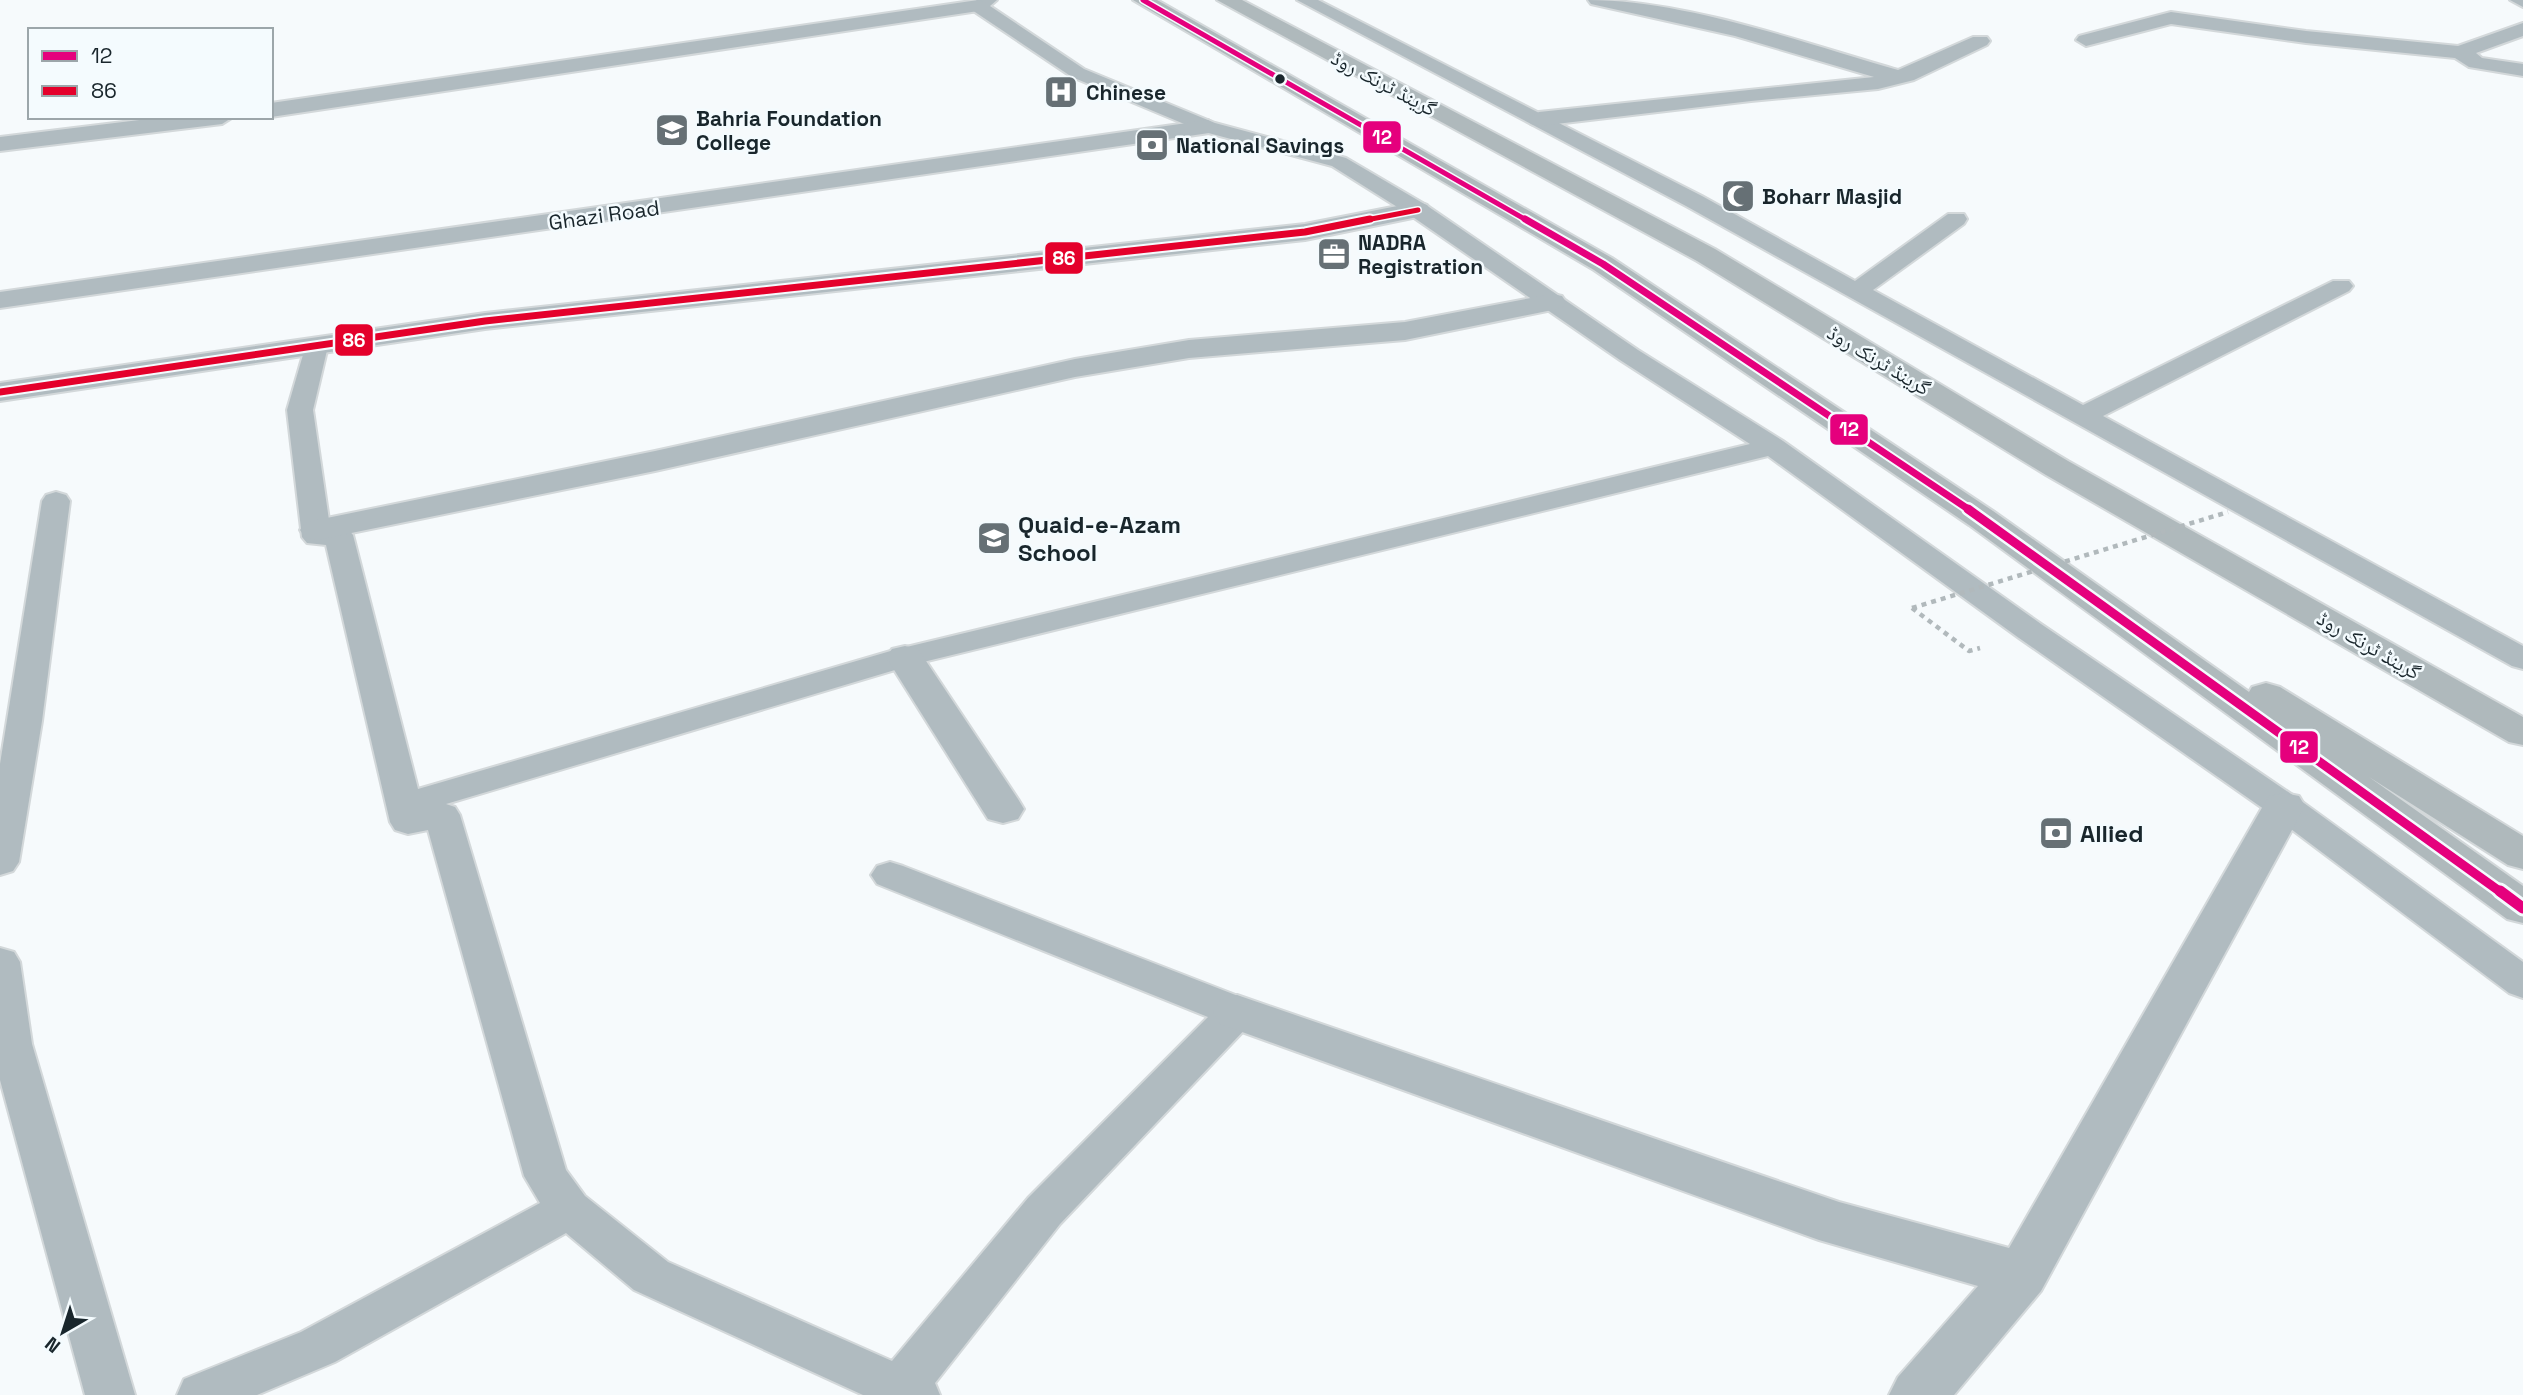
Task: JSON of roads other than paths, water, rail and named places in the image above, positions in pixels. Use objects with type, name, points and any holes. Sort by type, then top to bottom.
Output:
[{"type":"highway","name":"گرینڈ ٹرنک روڈ","points":[[1143,0],[1603,264],[1980,518],[2523,908]]},
{"type":"highway","name":"گرینڈ ٹرنک روڈ","points":[[1227,0],[1706,255],[2057,468],[2523,733]]},
{"type":"highway","points":[[2057,468],[2523,757]]},
{"type":"highway","points":[[1980,518],[2523,855]]},
{"type":"street","points":[[1598,0],[1739,31],[1900,77]]},
{"type":"street","points":[[273,110],[983,3]]},
{"type":"street","points":[[2086,40],[2171,18],[2305,37],[2460,52],[2523,29]]},
{"type":"street","points":[[1539,119],[1751,94],[1856,86],[1900,77],[1980,41]]},
{"type":"street","points":[[2460,52],[2476,63],[2523,70]]},
{"type":"street","points":[[0,144],[206,119]]},
{"type":"street","name":"Ghazi Road","points":[[0,300],[1208,127]]},
{"type":"street","points":[[0,392],[485,321],[1305,232],[1418,210]]},
{"type":"street","points":[[317,530],[655,461],[1075,368],[1189,349],[1405,331],[1552,302]]},
{"type":"street","points":[[905,657],[1003,808]]},
{"type":"street","points":[[1918,1395],[2022,1275],[2284,806]]},
{"type":"street","points":[[1237,1012],[1838,1224],[2022,1275]]},
{"type":"lane","points":[[1305,0],[1539,119],[2523,659]]},
{"type":"lane","points":[[983,3],[1078,73],[1208,127],[1339,162],[1418,210],[1552,302],[1773,447],[2030,631],[2284,806],[2523,983]]},
{"type":"lane","points":[[1856,291],[1956,219]]},
{"type":"lane","points":[[2082,416],[2341,286]]},
{"type":"lane","points":[[317,345],[300,410],[317,537],[338,535],[408,822],[442,815],[546,1176],[569,1209],[652,1276],[903,1393],[1044,1211],[1237,1012],[890,875]]},
{"type":"lane","points":[[404,805],[905,657],[1773,447]]},
{"type":"lane","points":[[0,862],[25,721],[56,501]]},
{"type":"lane","points":[[0,962],[4,1028],[110,1395]]},
{"type":"lane","points":[[202,1395],[318,1347],[569,1209]]},
{"type":"place","name":"Chinese","points":[[1061,92]]},
{"type":"place","name":"Bahria Foundation College","points":[[672,130]]},
{"type":"place","name":"National Savings","points":[[1152,145]]},
{"type":"place","name":"Boharr Masjid","points":[[1738,196]]},
{"type":"place","name":"NADRA Registration","points":[[1334,254]]},
{"type":"place","name":"Quaid-e-Azam School","points":[[994,538]]},
{"type":"place","name":"Allied","points":[[2056,833]]}]
